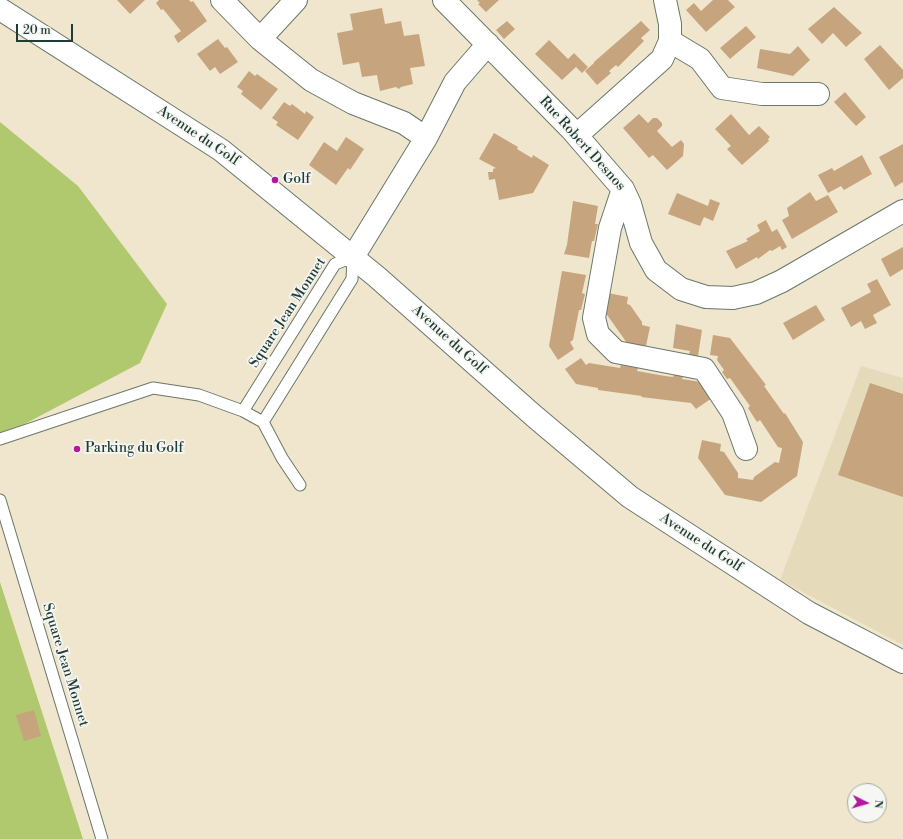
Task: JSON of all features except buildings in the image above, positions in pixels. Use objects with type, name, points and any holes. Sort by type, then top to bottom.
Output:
[{"type":"street","points":[[222,0],[260,39],[311,80],[352,103],[404,123],[426,138]]},
{"type":"street","points":[[260,39],[296,0]]},
{"type":"street","name":"Rue Robert Desnos","points":[[444,0],[577,135],[624,189],[630,204],[641,243],[656,270],[681,289],[706,297],[733,298],[756,293],[782,281],[903,211]]},
{"type":"street","points":[[577,135],[662,59],[670,41],[670,24],[665,0]]},
{"type":"street","name":"Avenue du Golf","points":[[0,9],[221,150],[353,257],[534,416],[630,497],[809,613],[903,662]]},
{"type":"street","points":[[670,41],[700,60],[722,88],[762,94],[818,94]]},
{"type":"street","points":[[353,257],[426,138],[455,82],[488,44]]},
{"type":"street","points":[[624,189],[610,228],[594,318],[598,334],[616,352],[704,369],[733,414],[746,449]]},
{"type":"lane","name":"Square Jean Monnet","points":[[243,411],[335,264],[353,257]]},
{"type":"lane","points":[[263,422],[352,279],[353,257]]},
{"type":"lane","points":[[0,439],[153,388],[198,395],[243,411],[263,422],[282,458],[300,485]]},
{"type":"lane","name":"Square Jean Monnet","points":[[0,500],[102,839]]},
{"type":"shaded area","points":[[861,366],[903,378],[903,645],[780,580]]},
{"type":"green space","points":[[0,122],[78,186],[167,304],[140,363],[0,437]]},
{"type":"green space","points":[[0,582],[83,839],[0,839]]},
{"type":"place","name":"Golf","points":[[275,180]]},
{"type":"place","name":"Parking du Golf","points":[[77,449]]}]
